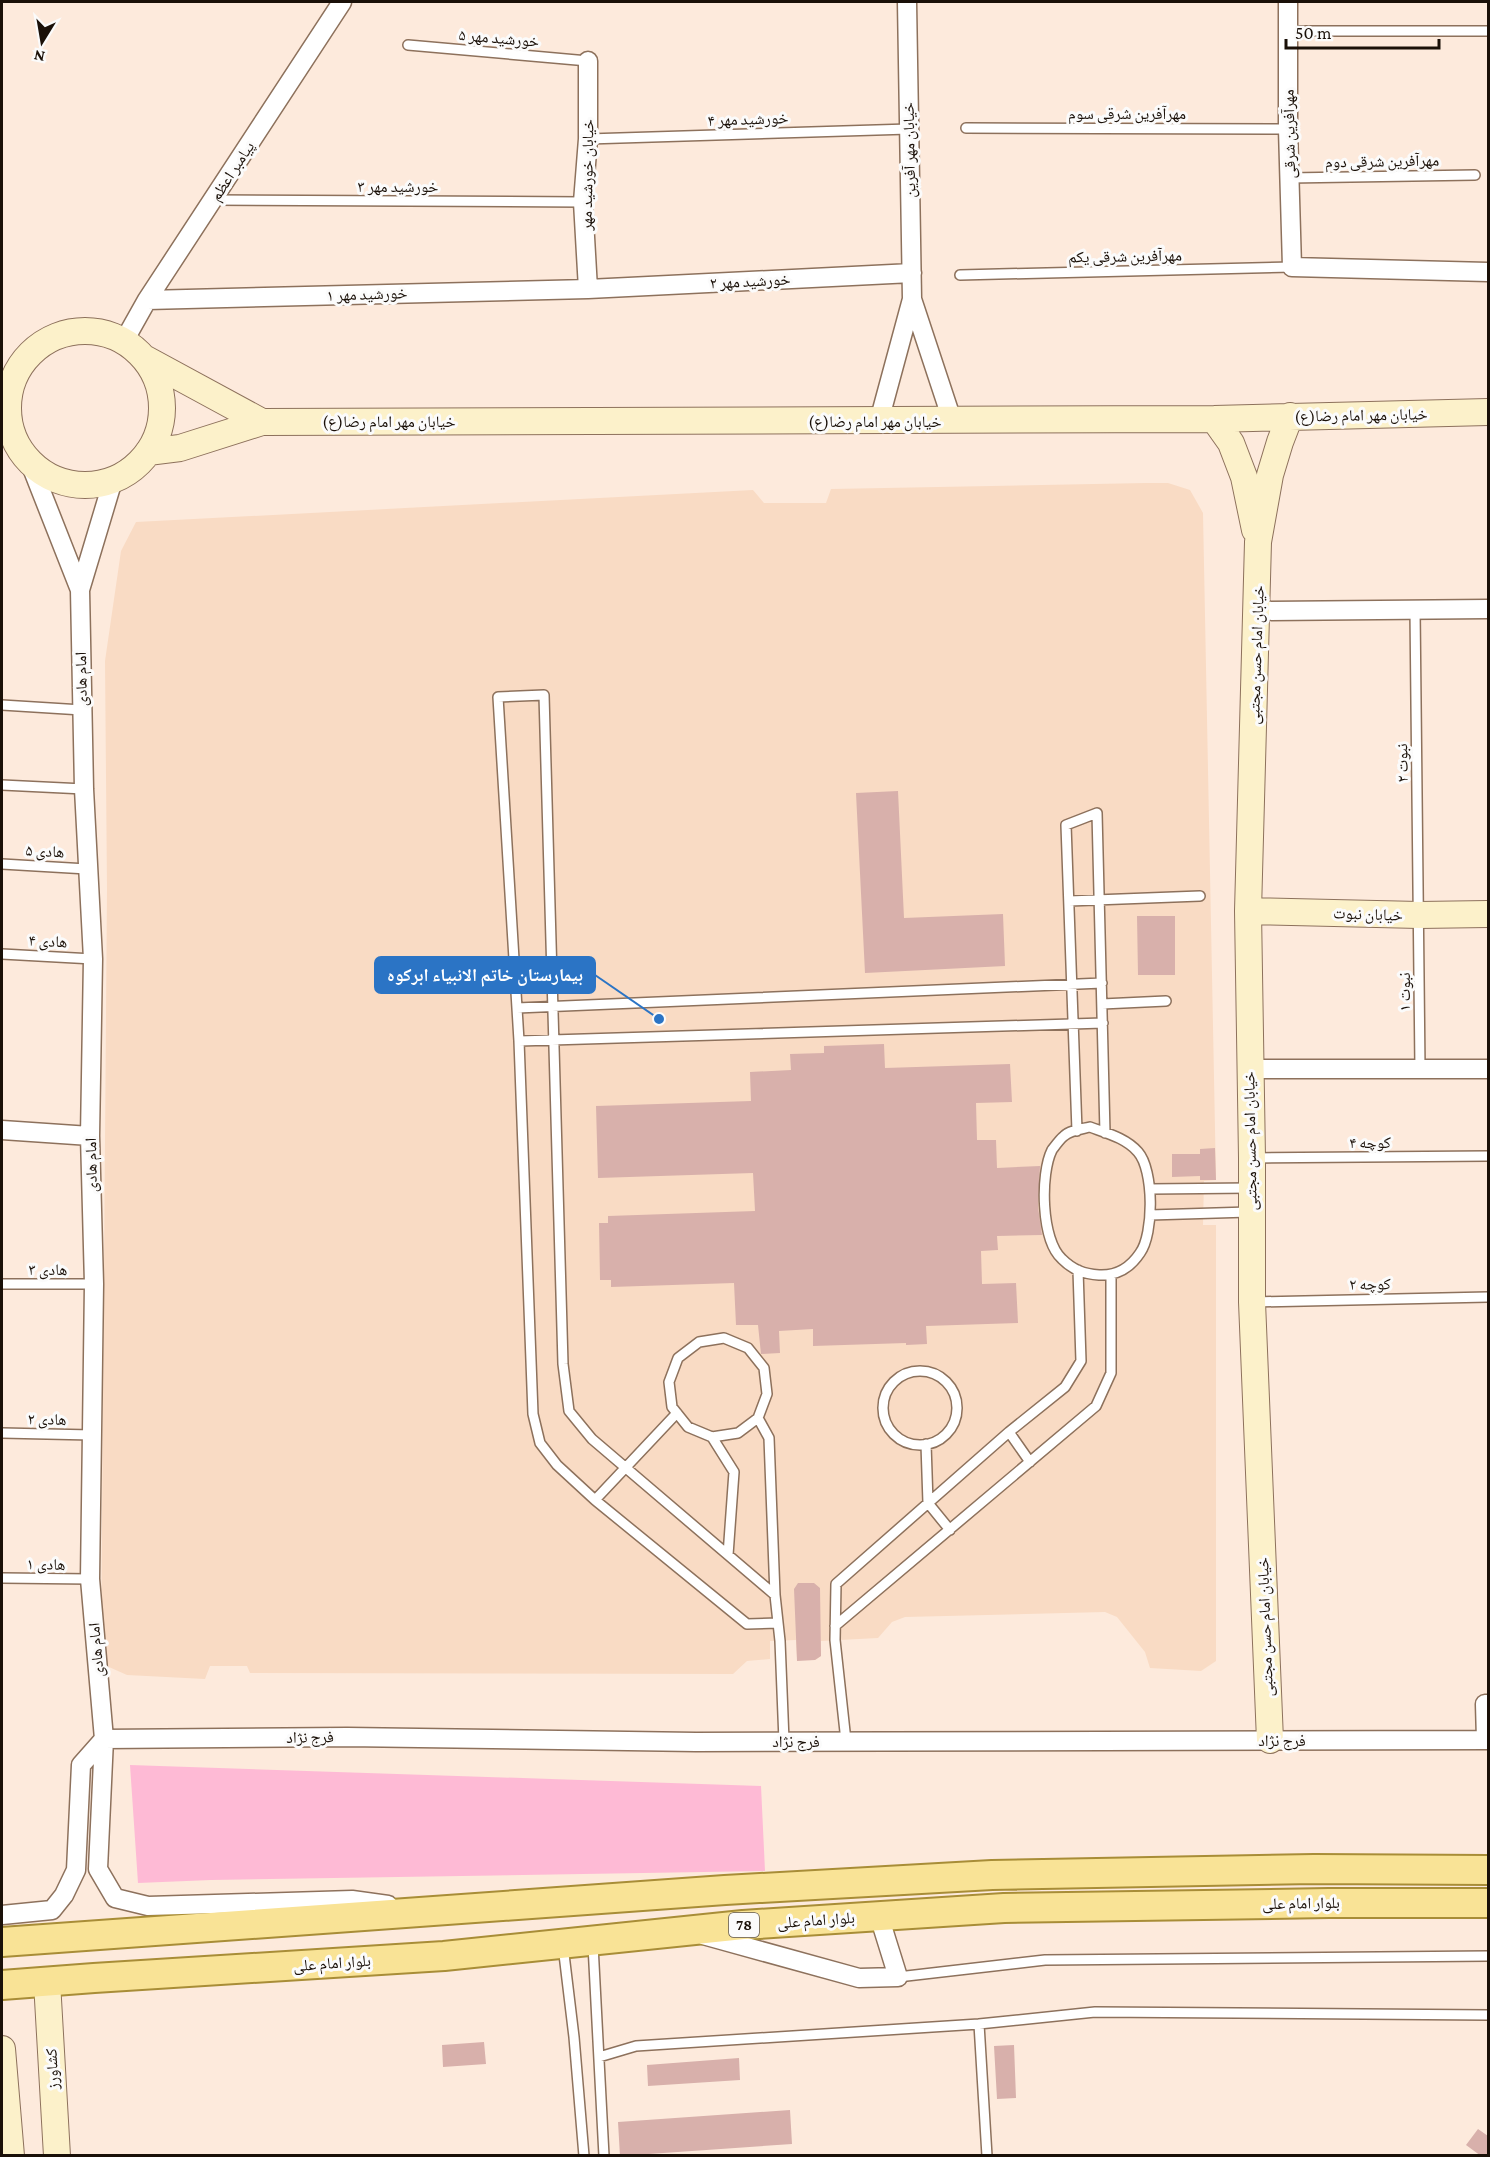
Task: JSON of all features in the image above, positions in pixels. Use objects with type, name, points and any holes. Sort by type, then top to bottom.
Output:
[{"type":"main road","name":"بلوار امام علی","points":[[2,1942],[428,1910],[992,1875],[1314,1869],[1488,1870]]},
{"type":"main road","points":[[790,1886],[793,1922]]},
{"type":"main road","name":"بلوار امام علی","points":[[2,1985],[444,1956],[793,1922],[1016,1908],[1488,1903]]},
{"type":"street","name":"پیامبر اعظم","points":[[124,341],[147,300],[342,2]]},
{"type":"street","name":"خیابان مهر آفرین","points":[[879,421],[912,299],[907,2]]},
{"type":"street","name":"مهرآفرین شرقی","points":[[1288,2],[1288,129],[1292,267]]},
{"type":"street","name":"خیابان خورشید مهر","points":[[588,61],[588,138],[583,202],[588,289]]},
{"type":"street","points":[[1292,267],[1488,272]]},
{"type":"street","name":"خورشید مهر ۲","points":[[588,289],[912,273]]},
{"type":"street","name":"خورشید مهر ۱","points":[[147,300],[588,289]]},
{"type":"street","name":"خیابان مهر آفرین","points":[[912,299],[952,420]]},
{"type":"street","points":[[144,358],[156,380],[162,404],[159,429],[148,452],[127,473],[113,480],[84,485],[55,479],[30,463],[8,440],[11,368],[36,348],[56,336],[79,331],[102,333],[124,341],[144,358],[262,422]]},
{"type":"street","name":"خیابان مهر امام رضا(ع)","points":[[262,422],[1214,419],[1488,412]]},
{"type":"street","name":"خیابان امام حسن مجتبی","points":[[1270,1740],[1252,1302],[1248,910],[1258,542],[1270,475],[1290,416]]},
{"type":"street","name":"خیابان امام حسن مجتبی","points":[[1214,419],[1231,443],[1244,477],[1258,542]]},
{"type":"street","points":[[148,452],[180,448],[262,422]]},
{"type":"street","points":[[30,463],[80,590]]},
{"type":"street","points":[[80,590],[113,480]]},
{"type":"street","name":"امام هادی","points":[[80,590],[84,789],[93,959],[90,1136],[94,1284],[90,1579],[104,1739],[98,1869],[115,1898],[148,1906],[352,1900],[428,1910]]},
{"type":"street","points":[[1257,611],[1488,609]]},
{"type":"street","name":"خیابان نبوت","points":[[1248,910],[1419,915],[1488,914]]},
{"type":"street","points":[[1250,1069],[1488,1069]]},
{"type":"street","points":[[2,1130],[90,1136]]},
{"type":"street","points":[[1487,1740],[1485,1704],[1488,1704]]},
{"type":"street","name":"فرج نژاد","points":[[104,1739],[347,1737],[784,1742],[1487,1740]]},
{"type":"street","points":[[2,1915],[52,1910],[64,1895],[76,1870],[81,1765],[104,1739]]},
{"type":"street","points":[[687,1931],[859,1978],[898,1977],[879,1916]]},
{"type":"street","name":"کشاورز","points":[[47,1982],[57,2156]]},
{"type":"street","points":[[2,2049],[11,2156]]},
{"type":"lane","points":[[1288,31],[1488,32]]},
{"type":"lane","name":"خورشید مهر ۵","points":[[408,45],[588,61]]},
{"type":"lane","name":"مهرآفرین شرقی سوم","points":[[966,128],[1288,129]]},
{"type":"lane","name":"خورشید مهر ۴","points":[[588,138],[909,129]]},
{"type":"lane","name":"مهرآفرین شرقی دوم","points":[[1289,178],[1475,175]]},
{"type":"lane","name":"خورشید مهر ۳","points":[[213,200],[583,202]]},
{"type":"lane","name":"مهرآفرین شرقی یکم","points":[[960,275],[1292,267]]},
{"type":"lane","name":"نبوت ۲","points":[[1414,610],[1419,915]]},
{"type":"lane","points":[[775,1595],[592,1439],[569,1411],[563,1364],[544,696],[498,697],[519,1041],[533,1414],[540,1443],[557,1465],[595,1500],[747,1624],[778,1623]]},
{"type":"lane","points":[[2,705],[82,710]]},
{"type":"lane","points":[[2,785],[84,789]]},
{"type":"lane","points":[[1077,1131],[1066,825],[1097,813],[1106,1133]]},
{"type":"lane","name":"هادی ۵","points":[[2,864],[87,868]]},
{"type":"lane","points":[[1069,901],[1200,896]]},
{"type":"lane","name":"نبوت ۱","points":[[1419,915],[1420,1069]]},
{"type":"lane","name":"هادی ۴","points":[[2,954],[93,959]]},
{"type":"lane","points":[[516,1008],[1102,983]]},
{"type":"lane","points":[[1102,1004],[1166,1001]]},
{"type":"lane","points":[[519,1041],[1103,1023]]},
{"type":"lane","points":[[1090,1127],[1106,1133],[1121,1139],[1139,1152],[1150,1190],[1149,1231],[1143,1249],[1132,1265],[1111,1275],[1083,1274],[1060,1258],[1049,1234],[1044,1210],[1045,1180],[1052,1150],[1065,1134],[1090,1127]]},
{"type":"lane","name":"کوچه ۴","points":[[1252,1158],[1488,1156]]},
{"type":"lane","points":[[1150,1190],[1251,1200]]},
{"type":"lane","points":[[1150,1215],[1251,1200]]},
{"type":"lane","points":[[846,1741],[835,1626],[836,1584],[1009,1432],[1065,1387],[1081,1361],[1078,1270]]},
{"type":"lane","points":[[835,1626],[1096,1406],[1111,1374],[1111,1275]]},
{"type":"lane","name":"هادی ۳","points":[[2,1284],[94,1284]]},
{"type":"lane","name":"کوچه ۲","points":[[1252,1302],[1488,1297]]},
{"type":"lane","points":[[724,1338],[748,1348],[764,1368],[768,1394],[758,1418],[738,1433],[712,1437],[688,1427],[672,1407],[669,1382],[678,1358],[699,1342],[724,1338]]},
{"type":"lane","points":[[912,1371],[933,1372],[951,1385],[958,1405],[954,1426],[938,1442],[926,1444],[917,1446],[897,1438],[884,1421],[883,1400],[893,1381],[912,1371]]},
{"type":"lane","points":[[595,1500],[677,1413]]},
{"type":"lane","points":[[758,1418],[769,1438],[784,1742]]},
{"type":"lane","points":[[1009,1432],[1030,1462]]},
{"type":"lane","name":"هادی ۲","points":[[2,1433],[92,1435]]},
{"type":"lane","points":[[712,1437],[734,1472],[728,1555]]},
{"type":"lane","points":[[926,1444],[928,1503],[950,1530]]},
{"type":"lane","name":"هادی ۱","points":[[2,1578],[90,1579]]},
{"type":"lane","points":[[593,1941],[604,2156]]},
{"type":"lane","points":[[562,1944],[574,2037],[584,2156]]},
{"type":"lane","points":[[898,1977],[1045,1960],[1488,1956]]},
{"type":"lane","points":[[599,2057],[636,2046],[979,2024],[1095,2012],[1488,2015]]},
{"type":"lane","points":[[979,2024],[987,2156]]},
{"type":"shaded area","points":[[1168,483],[1190,490],[1203,513],[1216,1180],[1204,1181],[1203,1225],[1216,1225],[1216,1661],[1201,1671],[1150,1668],[1145,1652],[1117,1617],[1105,1612],[905,1617],[892,1622],[878,1638],[821,1641],[821,1656],[815,1660],[802,1660],[797,1657],[796,1640],[770,1641],[770,1659],[747,1661],[733,1674],[250,1673],[247,1666],[210,1666],[205,1679],[127,1675],[109,1667],[101,1650],[107,889],[105,661],[121,551],[136,522],[753,490],[764,503],[826,503],[831,489]]},
{"type":"shaded area","points":[[130,1765],[761,1786],[765,1871],[138,1883]]},
{"type":"building","points":[[898,791],[904,918],[1003,914],[1005,966],[865,973],[856,793]]},
{"type":"building","points":[[1137,916],[1175,916],[1175,975],[1138,975]]},
{"type":"building","points":[[884,1044],[885,1068],[1010,1064],[1012,1102],[976,1103],[977,1140],[996,1140],[997,1168],[1040,1166],[1038,1207],[1042,1235],[997,1236],[998,1250],[981,1251],[982,1284],[1016,1283],[1018,1323],[926,1326],[927,1344],[906,1345],[906,1343],[813,1346],[813,1329],[779,1331],[780,1353],[761,1354],[758,1325],[736,1325],[734,1283],[611,1287],[611,1280],[600,1280],[599,1223],[608,1223],[608,1216],[755,1211],[753,1173],[598,1178],[596,1106],[751,1101],[750,1072],[791,1070],[790,1054],[824,1053],[824,1046]]},
{"type":"building","points":[[1215,1148],[1216,1180],[1200,1180],[1200,1176],[1172,1177],[1172,1154],[1200,1154],[1200,1149]]},
{"type":"building","points":[[798,1583],[814,1583],[820,1588],[821,1656],[815,1660],[797,1661],[794,1589]]},
{"type":"building","points":[[484,2042],[486,2064],[443,2067],[442,2045]]},
{"type":"building","points":[[1014,2045],[1016,2098],[997,2099],[994,2046]]},
{"type":"building","points":[[739,2058],[740,2080],[648,2086],[647,2065]]},
{"type":"building","points":[[790,2110],[792,2144],[620,2156],[618,2122]]},
{"type":"building","points":[[1478,2129],[1488,2136],[1488,2156],[1481,2156],[1466,2145]]},
{"type":"place","name":"بیمارستان خاتم الانبیاء ابرکوه","points":[[659,1019]]}]
